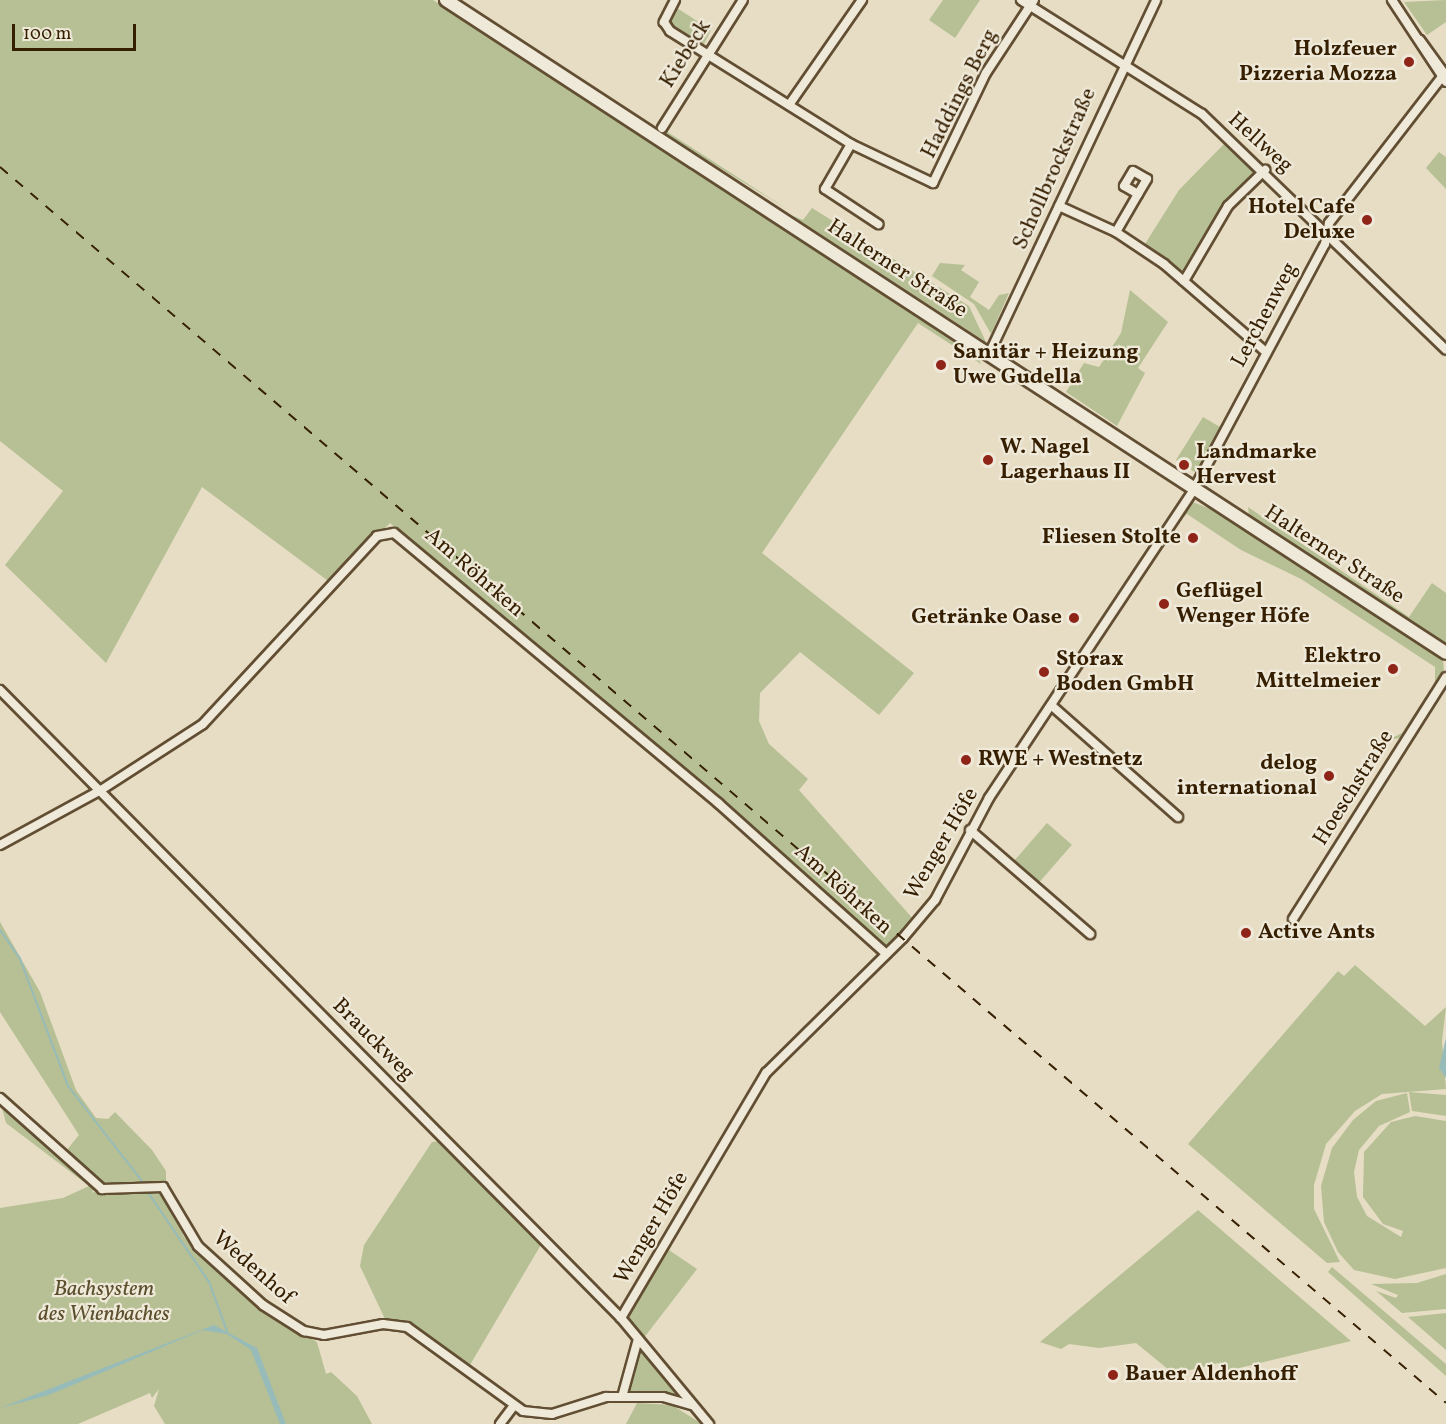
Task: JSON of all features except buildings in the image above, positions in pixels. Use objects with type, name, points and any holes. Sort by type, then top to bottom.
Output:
[{"type":"main road","name":"Halterner Straße","points":[[446,0],[1446,653]]},
{"type":"street","name":"Haddings Berg","points":[[675,0],[664,22],[704,54],[851,144],[933,183],[986,73],[1032,3]]},
{"type":"street","name":"Kiebeck","points":[[662,128],[704,54],[743,0]]},
{"type":"street","points":[[789,105],[862,0]]},
{"type":"street","name":"Hellweg","points":[[1021,0],[1032,3],[1202,114],[1265,170],[1326,233],[1335,248],[1446,350]]},
{"type":"street","name":"Schollbrockstraße","points":[[989,354],[1123,64],[1156,0]]},
{"type":"street","points":[[1392,0],[1444,78]]},
{"type":"street","name":"Lerchenweg","points":[[1194,489],[1326,233],[1381,152],[1444,78]]},
{"type":"street","points":[[851,144],[825,189],[878,224]]},
{"type":"street","points":[[1184,281],[1228,206],[1265,170]]},
{"type":"street","points":[[1116,232],[1138,194]]},
{"type":"street","points":[[1059,206],[1116,232],[1184,281],[1266,352]]},
{"type":"street","name":"Wenger Höfe","points":[[621,1318],[766,1073],[886,954],[935,900],[970,830],[1194,489]]},
{"type":"street","name":"Am Röhrken","points":[[0,845],[101,790],[214,715],[377,536],[394,533],[718,803],[886,954]]},
{"type":"street","name":"Hoeschstraße","points":[[1293,919],[1446,677]]},
{"type":"street","name":"Brauckweg","points":[[0,690],[621,1318],[709,1424]]},
{"type":"street","points":[[1052,706],[1178,817]]},
{"type":"street","points":[[970,830],[1090,934]]},
{"type":"street","name":"Wedenhof","points":[[0,1098],[102,1189],[163,1187],[198,1246],[283,1319],[321,1335],[383,1324],[407,1327],[513,1407],[552,1414],[590,1400],[622,1397],[663,1397],[692,1405]]},
{"type":"street","points":[[622,1397],[638,1338]]},
{"type":"street","points":[[500,1424],[513,1407]]},
{"type":"green space","points":[[0,0],[433,0],[978,356],[981,364],[918,323],[762,553],[914,673],[879,715],[800,652],[760,693],[759,721],[769,744],[808,779],[799,790],[914,920],[887,948],[390,523],[331,583],[202,487],[106,663],[5,565],[63,491],[0,441]]},
{"type":"green space","points":[[943,0],[980,0],[955,38],[929,20]]},
{"type":"green space","points":[[1446,0],[1446,22],[1427,35],[1404,2]]},
{"type":"green space","points":[[677,8],[711,30],[704,44],[675,31],[669,18]]},
{"type":"green space","points":[[666,131],[787,209],[664,134]]},
{"type":"green space","points":[[1225,143],[1257,170],[1225,201],[1182,271],[1145,244],[1179,190]]},
{"type":"green space","points":[[1439,152],[1446,157],[1446,189],[1426,168]]},
{"type":"green space","points":[[812,208],[969,306],[986,342],[791,215],[803,220]]},
{"type":"green space","points":[[940,263],[965,265],[961,270],[979,282],[970,297],[989,310],[999,295],[1009,293],[991,334],[974,304],[932,276]]},
{"type":"green space","points":[[1130,290],[1168,322],[1138,368],[1145,373],[1117,426],[1066,392],[1084,363],[1099,367],[1121,333]]},
{"type":"green space","points":[[1203,417],[1220,427],[1196,473],[1176,460]]},
{"type":"green space","points":[[1190,501],[1218,512],[1443,660],[1444,673],[1435,689],[1435,667],[1301,579],[1241,550],[1187,514],[1181,519]]},
{"type":"green space","points":[[1248,507],[1409,617],[1432,583],[1446,593],[1446,645],[1249,515]]},
{"type":"green space","points":[[1426,696],[1405,737],[1388,740],[1402,733]]},
{"type":"green space","points":[[1047,823],[1072,845],[1038,884],[1013,862]]},
{"type":"green space","name":"Bachsystem des Wienbaches","points":[[0,922],[40,992],[76,1090],[96,1118],[108,1119],[115,1112],[152,1150],[166,1171],[166,1197],[184,1237],[261,1310],[317,1342],[326,1374],[331,1372],[357,1396],[372,1424],[165,1424],[154,1406],[159,1389],[152,1398],[150,1393],[78,1424],[0,1424],[0,1208],[63,1198],[89,1186],[6,1123],[0,1100],[94,1186],[92,1193],[103,1186],[66,1151],[79,1135],[0,1012]]},
{"type":"green space","points":[[1355,965],[1425,1026],[1446,1007],[1442,1041],[1446,1089],[1382,1094],[1355,1111],[1326,1144],[1314,1185],[1314,1209],[1340,1262],[1327,1263],[1188,1144],[1338,971],[1344,976]]},
{"type":"green space","points":[[1409,1092],[1446,1095],[1446,1116],[1412,1111]]},
{"type":"green space","points":[[1407,1093],[1410,1112],[1379,1126],[1359,1150],[1354,1172],[1357,1197],[1367,1216],[1401,1237],[1403,1231],[1383,1224],[1363,1197],[1364,1152],[1391,1122],[1415,1116],[1446,1121],[1446,1268],[1395,1279],[1354,1270],[1338,1252],[1324,1222],[1321,1186],[1332,1148],[1353,1120],[1376,1101]]},
{"type":"green space","points":[[442,1141],[542,1243],[467,1370],[415,1325],[385,1319],[360,1266],[364,1245],[432,1142]]},
{"type":"green space","points":[[1198,1210],[1351,1341],[1227,1371],[1218,1363],[1174,1374],[1136,1343],[1099,1348],[1069,1344],[1061,1349],[1040,1342]]},
{"type":"green space","points":[[663,1246],[697,1269],[643,1339],[627,1318]]},
{"type":"green space","points":[[1332,1267],[1446,1364],[1446,1376],[1328,1272]]},
{"type":"green space","points":[[1446,1274],[1446,1309],[1402,1313],[1376,1291],[1396,1298],[1398,1295],[1371,1284],[1417,1283]]},
{"type":"green space","points":[[1446,1313],[1446,1350],[1408,1317]]},
{"type":"green space","points":[[639,1346],[680,1394],[626,1397]]},
{"type":"green space","points":[[637,1403],[672,1405],[702,1424],[626,1424]]},
{"type":"water","points":[[1446,1038],[1446,1078],[1439,1068]]},
{"type":"water","points":[[214,1325],[257,1348],[286,1424],[280,1424],[251,1350],[227,1334],[203,1330],[49,1395],[0,1408]]},
{"type":"waterway","points":[[0,930],[20,959],[68,1086],[142,1181]]},
{"type":"waterway","points":[[0,1105],[90,1185]]},
{"type":"waterway","points":[[147,1191],[209,1282],[227,1331]]},
{"type":"waterway","points":[[100,1193],[138,1192]]},
{"type":"railway","points":[[0,167],[1446,1403]]},
{"type":"place","name":"Holzfeuer Pizzeria Mozza","points":[[1409,62]]},
{"type":"place","name":"Hotel Cafe Deluxe","points":[[1367,220]]},
{"type":"place","name":"Sanitär + Heizung Uwe Gudella","points":[[941,365]]},
{"type":"place","name":"W. Nagel Lagerhaus II","points":[[988,460]]},
{"type":"place","name":"Landmarke Hervest","points":[[1184,465]]},
{"type":"place","name":"Fliesen Stolte","points":[[1193,538]]},
{"type":"place","name":"Geflügel Wenger Höfe","points":[[1164,604]]},
{"type":"place","name":"Getränke Oase","points":[[1074,618]]},
{"type":"place","name":"Elektro Mittelmeier","points":[[1393,669]]},
{"type":"place","name":"Storax Boden GmbH","points":[[1044,672]]},
{"type":"place","name":"RWE + Westnetz","points":[[966,760]]},
{"type":"place","name":"delog international","points":[[1329,776]]},
{"type":"place","name":"Active Ants","points":[[1246,933]]},
{"type":"place","name":"Bauer Aldenhoff","points":[[1113,1375]]}]
